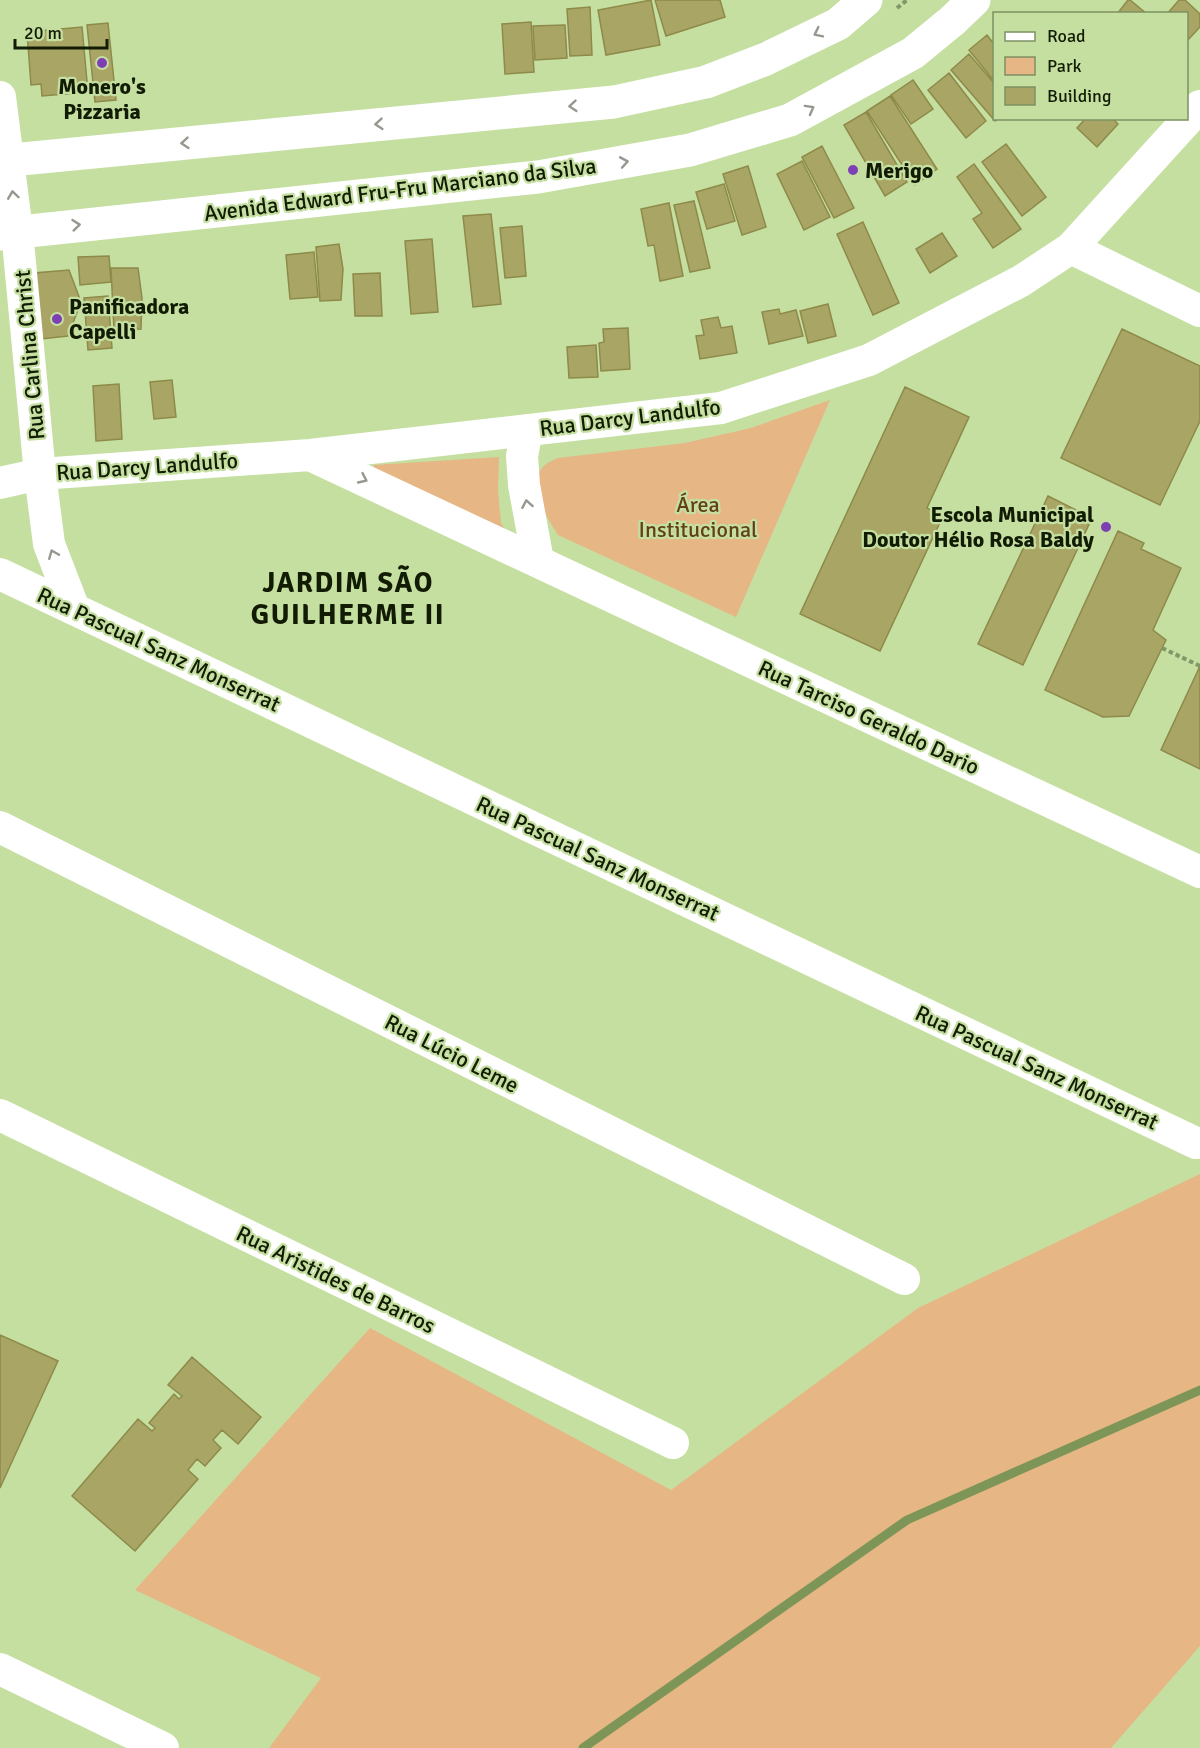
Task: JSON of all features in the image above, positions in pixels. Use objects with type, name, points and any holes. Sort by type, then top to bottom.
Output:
[{"type":"main road","points":[[4,160],[614,102],[706,82],[766,59],[838,24],[866,0]]},
{"type":"main road","name":"Avenida Edward Fru-Fru Marciano da Silva","points":[[9,233],[538,177],[690,150],[790,120],[913,53],[974,0]]},
{"type":"street","name":"Rua Carlina Christ","points":[[0,97],[9,233],[49,544],[74,609]]},
{"type":"street","name":"Rua Darcy Landulfo","points":[[1188,119],[1200,106]]},
{"type":"street","name":"Rua Darcy Landulfo","points":[[0,483],[40,474],[310,455],[721,408],[869,360],[1020,281],[1071,248],[1187,120]]},
{"type":"street","points":[[1071,248],[1200,311]]},
{"type":"street","points":[[527,430],[522,456],[524,485],[538,561]]},
{"type":"street","name":"Rua Tarciso Geraldo Dario","points":[[310,455],[1200,872]]},
{"type":"street","name":"Rua Pascual Sanz Monserrat","points":[[0,574],[1196,1143]]},
{"type":"street","name":"Rua Lúcio Leme","points":[[0,827],[904,1279]]},
{"type":"street","name":"Rua Aristides de Barros","points":[[0,1115],[672,1443]]},
{"type":"street","points":[[0,1669],[163,1748]]},
{"type":"path","points":[[1162,648],[1200,666]]},
{"type":"green space","name":"Área Institucional","points":[[830,400],[736,617],[558,535],[548,519],[537,491],[539,472],[546,464],[558,458],[685,443],[751,428]]},
{"type":"green space","points":[[499,457],[498,490],[501,523],[511,540],[374,474],[374,465]]},
{"type":"green space","points":[[1200,1174],[1200,1646],[1111,1748],[269,1748],[321,1678],[135,1590],[370,1328],[671,1490],[918,1308]]},
{"type":"building","points":[[651,0],[660,45],[606,55],[598,10]]},
{"type":"building","points":[[655,0],[720,0],[725,17],[666,36]]},
{"type":"building","points":[[1130,0],[1145,12],[1119,12]]},
{"type":"building","points":[[1179,0],[1185,0],[1200,14],[1200,27],[1188,40],[1188,12],[1169,12]]},
{"type":"building","points":[[590,7],[592,55],[570,56],[567,9]]},
{"type":"building","points":[[531,22],[534,72],[505,74],[502,24]]},
{"type":"building","name":"Monero's Pizzaria","points":[[108,23],[116,100],[95,102],[87,25]]},
{"type":"building","points":[[565,25],[567,58],[535,60],[533,26]]},
{"type":"building","points":[[82,27],[88,92],[42,96],[41,84],[31,85],[27,32]]},
{"type":"building","points":[[987,35],[993,43],[993,80],[969,50]]},
{"type":"building","points":[[969,54],[993,82],[993,119],[951,70]]},
{"type":"building","points":[[949,73],[986,121],[966,138],[928,90]]},
{"type":"building","points":[[913,80],[933,109],[911,124],[891,95]]},
{"type":"building","points":[[890,96],[937,169],[915,185],[867,111]]},
{"type":"building","points":[[866,112],[907,182],[885,196],[844,125]]},
{"type":"building","points":[[1084,120],[1114,120],[1118,124],[1097,147],[1077,128]]},
{"type":"building","points":[[1006,144],[1046,197],[1022,216],[982,162]]},
{"type":"building","points":[[822,146],[854,208],[834,218],[802,157]]},
{"type":"building","points":[[802,161],[830,217],[804,230],[777,174]]},
{"type":"building","points":[[974,164],[1021,229],[993,248],[973,219],[982,213],[957,177]]},
{"type":"building","points":[[748,166],[766,227],[742,235],[723,174]]},
{"type":"building","points":[[724,184],[735,221],[707,229],[696,192]]},
{"type":"building","points":[[694,201],[710,268],[690,272],[674,205]]},
{"type":"building","points":[[669,203],[683,276],[660,281],[654,245],[648,246],[641,209]]},
{"type":"building","points":[[491,214],[501,304],[473,307],[463,216]]},
{"type":"building","points":[[863,222],[899,303],[873,315],[837,234]]},
{"type":"building","points":[[522,226],[526,276],[505,278],[500,228]]},
{"type":"building","points":[[942,233],[957,256],[930,273],[916,249]]},
{"type":"building","points":[[432,239],[438,312],[411,314],[405,241]]},
{"type":"building","points":[[339,244],[343,269],[341,300],[320,301],[316,247]]},
{"type":"building","points":[[314,252],[318,297],[290,299],[286,255]]},
{"type":"building","points":[[109,256],[111,282],[80,285],[78,257]]},
{"type":"building","points":[[111,268],[138,268],[142,298],[141,329],[114,330]]},
{"type":"building","name":"Panificadora Capelli","points":[[69,270],[81,302],[68,336],[41,339],[34,273]]},
{"type":"building","points":[[380,273],[382,316],[355,316],[353,274]]},
{"type":"building","points":[[108,296],[112,348],[88,350],[84,298]]},
{"type":"building","points":[[828,304],[836,336],[808,343],[800,311]]},
{"type":"building","points":[[779,309],[780,314],[796,310],[803,336],[769,344],[762,312]]},
{"type":"building","points":[[718,317],[721,328],[732,326],[737,353],[700,359],[696,336],[704,335],[701,320]]},
{"type":"building","points":[[628,328],[630,369],[601,371],[599,343],[604,342],[603,329]]},
{"type":"building","points":[[1122,329],[1200,366],[1200,421],[1160,505],[1061,458]]},
{"type":"building","points":[[596,345],[598,377],[569,378],[567,347]]},
{"type":"building","points":[[172,380],[176,417],[154,419],[150,382]]},
{"type":"building","points":[[119,384],[122,439],[96,441],[93,386]]},
{"type":"building","points":[[905,387],[969,417],[927,508],[943,516],[880,651],[800,614]]},
{"type":"building","points":[[1048,496],[1092,518],[1023,665],[978,644]]},
{"type":"building","points":[[1118,531],[1144,543],[1141,549],[1181,568],[1153,630],[1166,640],[1129,716],[1103,717],[1045,690]]},
{"type":"building","points":[[1200,666],[1200,769],[1161,750]]},
{"type":"building","points":[[0,1335],[58,1361],[0,1488]]},
{"type":"building","points":[[192,1357],[261,1417],[238,1444],[222,1430],[213,1440],[221,1448],[205,1466],[197,1459],[188,1470],[198,1479],[135,1551],[72,1496],[138,1419],[152,1431],[155,1428],[149,1423],[174,1394],[179,1399],[182,1396],[168,1385]]},
{"type":"waterway","points":[[583,1748],[907,1520],[1200,1390]]},
{"type":"place","name":"Monero's Pizzaria","points":[[102,63]]},
{"type":"place","name":"Merigo","points":[[853,170]]},
{"type":"place","name":"Panificadora Capelli","points":[[57,319]]},
{"type":"place","name":"Escola Municipal Doutor Hélio Rosa Baldy","points":[[1106,527]]},
{"type":"district","name":"JARDIM SÃO GUILHERME II","points":[[348,598]]}]
